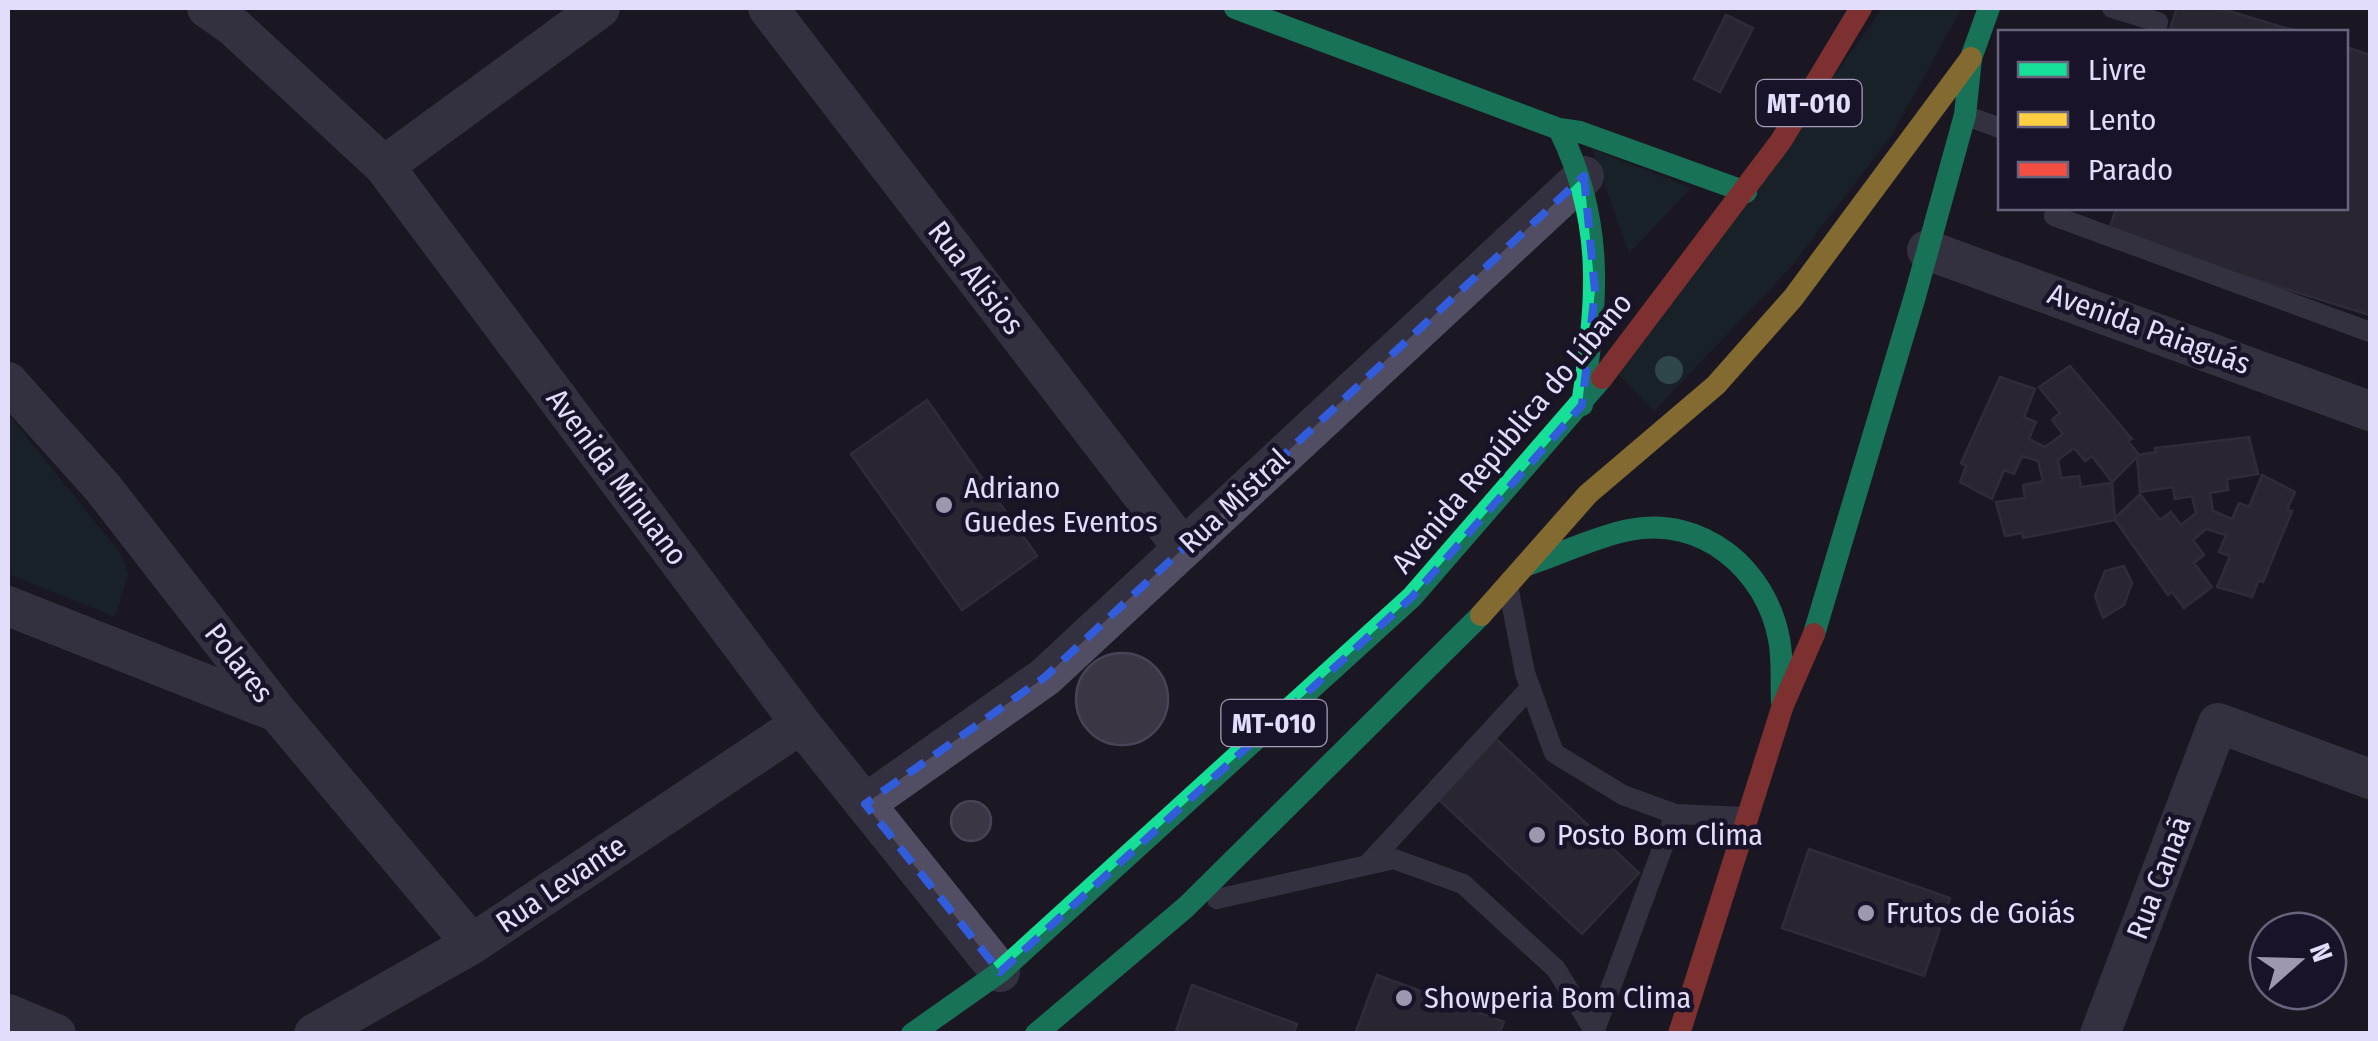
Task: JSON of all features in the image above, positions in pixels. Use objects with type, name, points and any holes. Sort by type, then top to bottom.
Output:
[{"type":"main road","points":[[1236,8],[1559,129],[1580,132],[1746,192]]},
{"type":"main road","name":"Avenida República do Líbano","points":[[912,1034],[1000,972],[1412,597],[1582,405],[1746,192],[1806,106],[1860,8]]},
{"type":"main road","points":[[1678,1034],[1782,705],[1818,628],[1916,296],[1979,60],[1989,8]]},
{"type":"main road","points":[[1524,566],[1588,494],[1716,385],[1793,298],[1979,60]]},
{"type":"main road","points":[[1559,129],[1584,176],[1594,227],[1596,291],[1582,405]]},
{"type":"main road","name":"MT-010","points":[[1036,1034],[1186,906],[1408,692],[1524,566],[1632,530],[1660,527],[1697,532],[1726,549],[1749,573],[1770,612],[1779,638],[1782,705]]},
{"type":"street","name":"Avenida Minuano","points":[[207,8],[234,27],[384,166],[801,724],[1000,972]]},
{"type":"street","points":[[384,166],[600,8]]},
{"type":"street","name":"Rua Alisios","points":[[768,8],[1184,548]]},
{"type":"street","name":"Rua Mistral","points":[[865,804],[1045,676],[1584,176]]},
{"type":"street","name":"Avenida Paiaguás","points":[[1927,250],[2370,411]]},
{"type":"street","name":"Polares","points":[[8,382],[103,488],[278,713],[472,944]]},
{"type":"street","points":[[8,606],[278,713]]},
{"type":"street","name":"Rua Canaã","points":[[2100,1034],[2218,722],[2370,779]]},
{"type":"street","name":"Rua Levante","points":[[314,1034],[472,944],[801,724]]},
{"type":"street","points":[[8,1014],[56,1034]]},
{"type":"lane","points":[[2112,8],[2158,22],[2156,30]]},
{"type":"lane","points":[[1965,115],[1998,127]]},
{"type":"lane","points":[[2056,210],[2054,216],[2370,332]]},
{"type":"lane","points":[[1508,584],[1530,688],[1554,752],[1623,795],[1675,814],[1749,817]]},
{"type":"lane","points":[[1367,865],[1530,688]]},
{"type":"lane","points":[[1596,1032],[1675,814]]},
{"type":"lane","points":[[1186,906],[1394,859],[1463,884],[1556,968],[1596,1032]]},
{"type":"highlighted area","points":[[1584,176],[1595,291],[1582,405],[1412,597],[1000,972],[865,804],[1045,677]]},
{"type":"green space","points":[[1883,8],[1962,8],[1891,136],[1790,268],[1654,411],[1618,374]]},
{"type":"green space","points":[[1592,149],[1691,188],[1629,253]]},
{"type":"green space","points":[[8,414],[121,554],[128,574],[115,617],[8,574]]},
{"type":"building","points":[[2177,8],[2219,8],[2292,30],[2170,30]]},
{"type":"building","points":[[1726,15],[1753,28],[1720,92],[1694,79]]},
{"type":"building","points":[[2348,48],[2370,55],[2370,315],[2108,234],[2115,210],[2348,210]]},
{"type":"building","points":[[2070,366],[2132,439],[2128,441],[2139,455],[2156,452],[2155,448],[2249,437],[2258,474],[2227,479],[2228,490],[2210,493],[2213,511],[2232,519],[2239,503],[2249,507],[2262,475],[2295,492],[2287,510],[2292,511],[2263,582],[2259,580],[2252,597],[2217,587],[2230,556],[2219,552],[2226,535],[2206,529],[2193,540],[2204,555],[2194,563],[2212,587],[2184,608],[2172,592],[2168,595],[2115,520],[2023,538],[2022,533],[2005,536],[1996,502],[2025,498],[2023,485],[2043,481],[2038,461],[2022,456],[2014,474],[2004,470],[1992,499],[1960,482],[1966,466],[1961,463],[2000,377],[2035,389],[2024,417],[2036,422],[2029,439],[2045,447],[2063,434],[2052,420],[2060,413],[2039,387]],"holes":[[[2074,448],[2085,461],[2092,456],[2112,482],[2137,457],[2140,492],[2173,487],[2175,499],[2192,496],[2196,513],[2181,525],[2171,512],[2160,520],[2140,494],[2115,518],[2112,483],[2081,487],[2079,476],[2061,478],[2058,460]]]},
{"type":"building","name":"Adriano Guedes Eventos","points":[[927,400],[1037,556],[962,610],[851,454]]},
{"type":"building","points":[[2124,566],[2132,583],[2124,605],[2103,618],[2095,596],[2105,571]]},
{"type":"building","points":[[1122,653],[1140,657],[1154,667],[1164,681],[1168,699],[1164,717],[1154,731],[1140,741],[1122,745],[1104,741],[1090,731],[1080,717],[1076,699],[1080,681],[1090,667],[1104,657]]},
{"type":"building","name":"Posto Bom Clima","points":[[1493,736],[1639,873],[1582,934],[1436,797]]},
{"type":"building","points":[[971,801],[985,807],[991,821],[985,835],[971,841],[957,835],[951,821],[957,807]]},
{"type":"building","name":"Frutos de Goiás","points":[[1809,849],[1950,898],[1924,976],[1782,928]]},
{"type":"building","name":"Showperia Bom Clima","points":[[1377,975],[1504,1022],[1499,1034],[1355,1034]]},
{"type":"building","points":[[1192,985],[1297,1024],[1293,1034],[1175,1034]]},
{"type":"traffic: fast","points":[[1235,8],[1559,129],[1580,132],[1746,192]]},
{"type":"traffic: fast","points":[[1814,634],[1915,296],[1965,115],[1971,58],[1989,8]]},
{"type":"traffic: fast","points":[[1559,129],[1585,198],[1594,264],[1582,405]]},
{"type":"traffic: fast","points":[[912,1034],[1000,972],[1412,597],[1602,378]]},
{"type":"traffic: fast","points":[[1527,565],[1629,530],[1656,528],[1705,539],[1745,570],[1772,614],[1780,647],[1782,701]]},
{"type":"traffic: fast","points":[[1036,1034],[1186,907],[1481,615]]},
{"type":"traffic: slow","points":[[1481,615],[1588,494],[1716,385],[1793,298],[1971,58]]},
{"type":"traffic: jam","points":[[1602,378],[1781,141],[1861,8]]},
{"type":"traffic: jam","points":[[1679,1034],[1783,705],[1814,634]]},
{"type":"place","name":"Adriano Guedes Eventos","points":[[944,505]]},
{"type":"place","name":"Posto Bom Clima","points":[[1537,835]]},
{"type":"place","name":"Frutos de Goiás","points":[[1866,913]]},
{"type":"place","name":"Showperia Bom Clima","points":[[1404,998]]}]
